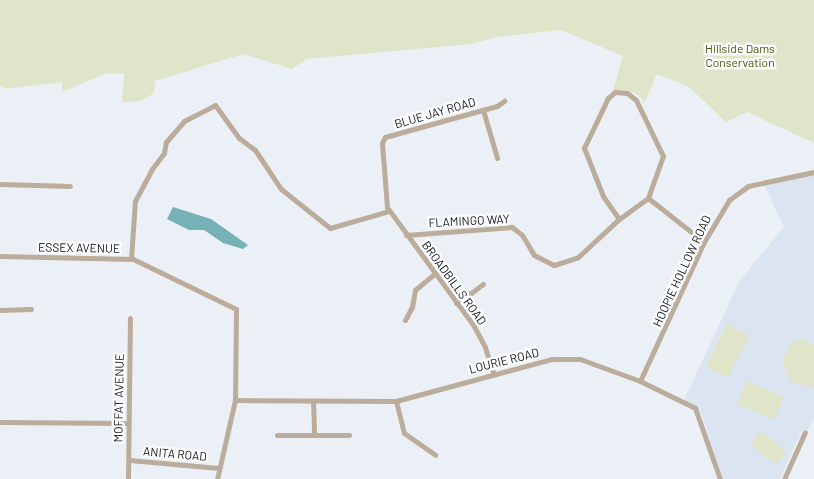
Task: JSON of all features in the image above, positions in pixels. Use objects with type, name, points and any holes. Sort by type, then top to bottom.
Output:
[{"type":"street","points":[[623,92],[636,100],[662,153],[661,167],[648,198],[619,219],[603,196],[584,152],[585,143],[612,94],[623,92]]},
{"type":"street","name":"BLUE JAY ROAD","points":[[406,235],[389,211],[383,182],[384,138],[483,110],[504,101]]},
{"type":"street","points":[[131,259],[135,201],[152,169],[164,153],[166,142],[184,121],[215,106],[239,138],[255,150],[282,189],[330,228],[389,211]]},
{"type":"street","points":[[483,110],[497,158]]},
{"type":"street","name":"HOOPIE HOLLOW ROAD","points":[[640,380],[704,242],[723,208],[742,189],[814,172]]},
{"type":"street","points":[[0,184],[70,186]]},
{"type":"street","points":[[648,198],[704,242]]},
{"type":"street","name":"FLAMINGO WAY","points":[[406,235],[512,227],[522,235],[534,255],[554,264],[578,257],[619,219]]},
{"type":"street","name":"BROADBILLS ROAD","points":[[406,235],[482,338],[493,372]]},
{"type":"street","name":"ESSEX AVENUE","points":[[0,256],[131,259],[236,309],[234,400]]},
{"type":"street","points":[[405,320],[412,307],[415,290],[434,274]]},
{"type":"street","points":[[456,304],[462,293],[471,293],[483,284]]},
{"type":"street","points":[[0,310],[31,309]]},
{"type":"street","name":"MOFFAT AVENUE","points":[[128,479],[130,318]]},
{"type":"street","name":"LOURIE ROAD","points":[[234,400],[313,402],[396,401],[493,372],[552,359],[571,358],[600,364],[640,380],[696,409],[720,479]]},
{"type":"street","points":[[218,479],[234,400]]},
{"type":"street","points":[[396,401],[404,433],[435,455]]},
{"type":"street","points":[[313,402],[314,435]]},
{"type":"street","points":[[0,422],[128,423]]},
{"type":"street","points":[[784,479],[805,432]]},
{"type":"street","points":[[277,435],[349,435]]},
{"type":"street","name":"ANITA ROAD","points":[[129,460],[219,468]]},
{"type":"shaded area","points":[[814,172],[814,418],[807,432],[802,430],[780,479],[723,479],[701,413],[684,400],[740,280],[784,227],[763,183]]},
{"type":"green space","name":"Hillside Dams Conservation","points":[[0,0],[814,0],[814,143],[747,112],[726,122],[689,87],[657,74],[644,104],[640,96],[627,90],[613,91],[623,56],[561,30],[497,37],[471,44],[306,59],[292,69],[243,54],[155,81],[154,93],[141,101],[122,102],[124,73],[104,74],[62,92],[62,82],[6,89],[0,85]]},
{"type":"green space","points":[[727,324],[749,335],[728,377],[706,366]]},
{"type":"green space","points":[[800,339],[814,345],[814,386],[810,387],[791,383],[782,360],[791,343]]},
{"type":"green space","points":[[746,381],[784,396],[775,420],[737,404]]},
{"type":"green space","points":[[761,431],[787,452],[776,465],[750,444]]},
{"type":"water","points":[[173,207],[211,219],[248,245],[243,249],[223,243],[204,230],[189,230],[167,219]]}]
